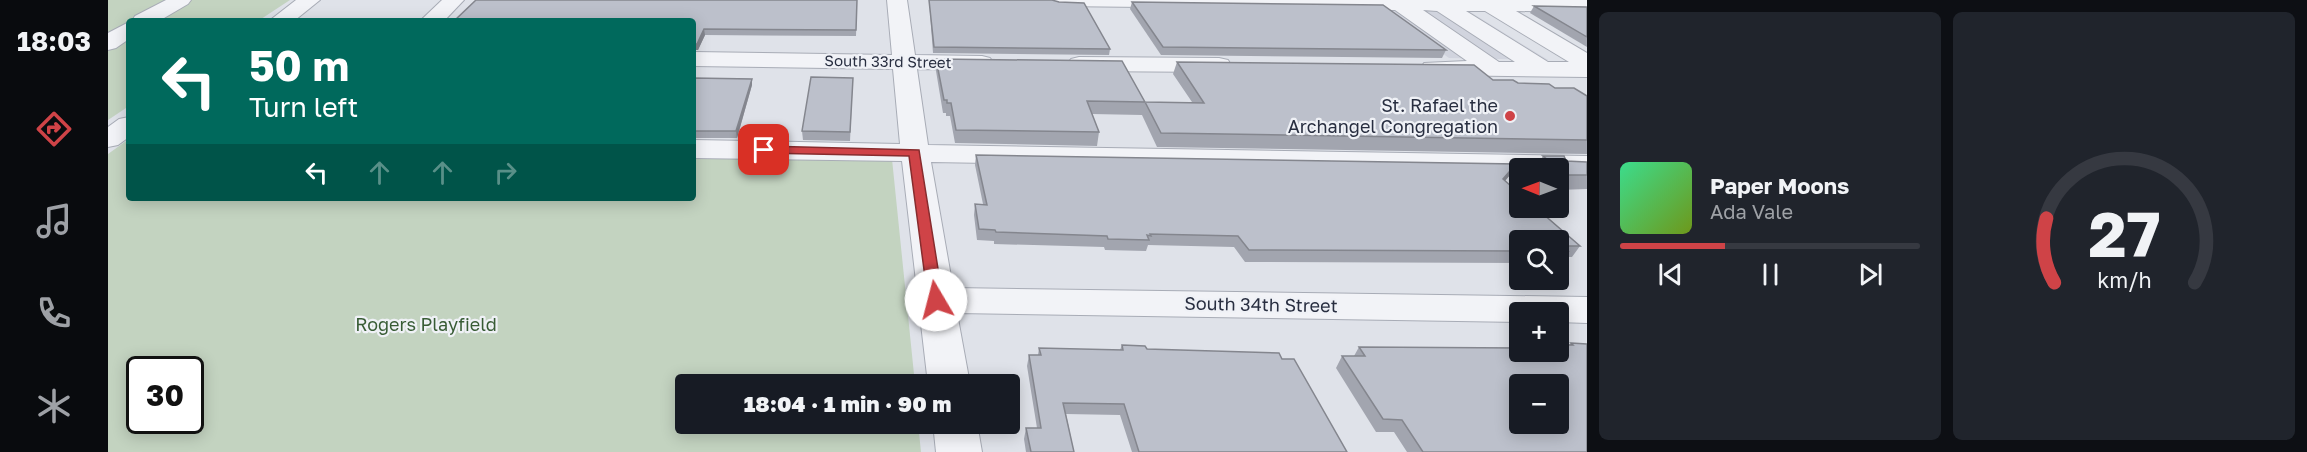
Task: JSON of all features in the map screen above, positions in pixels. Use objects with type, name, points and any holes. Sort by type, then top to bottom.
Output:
[{"type":"street","points":[[148,18],[181,0]]},
{"type":"street","points":[[284,18],[310,0]]},
{"type":"street","points":[[434,18],[454,0]]},
{"type":"street","points":[[897,0],[915,153],[947,374]]},
{"type":"street","points":[[1059,0],[1441,4],[1484,2],[1587,6]]},
{"type":"street","points":[[1484,2],[1587,63]]},
{"type":"street","points":[[1399,3],[1492,68]]},
{"type":"street","points":[[1441,4],[1542,69]]},
{"type":"street","points":[[126,30],[108,43],[117,50],[126,51]]},
{"type":"street","name":"South 33rd Street","points":[[696,59],[1006,63]]},
{"type":"street","points":[[1054,64],[1243,66]]},
{"type":"street","points":[[1409,68],[1587,70]]},
{"type":"street","points":[[108,140],[126,127]]},
{"type":"street","points":[[696,149],[1587,165]]},
{"type":"street","name":"South 34th Street","points":[[936,300],[1587,310]]},
{"type":"street","points":[[957,434],[959,452]]},
{"type":"shaded area","points":[[1367,0],[1451,0],[1548,60],[1449,58]]},
{"type":"green space","points":[[108,0],[290,0],[263,18],[126,18],[126,108],[108,120]]},
{"type":"green space","name":"Rogers Playfield","points":[[126,141],[126,201],[696,201],[696,156],[892,159],[914,374],[675,374],[675,434],[919,434],[921,452],[108,452],[108,154]]},
{"type":"building","points":[[476,0],[857,0],[856,30],[704,29],[697,44],[696,18],[457,18]]},
{"type":"building","points":[[929,0],[1052,0],[1084,3],[1110,49],[934,47]]},
{"type":"building","points":[[1132,2],[1383,5],[1446,50],[1163,47]]},
{"type":"building","points":[[1534,6],[1587,7],[1587,37]]},
{"type":"building","points":[[936,59],[1122,61],[1145,102],[1087,101],[1099,132],[956,130],[951,103],[944,100]]},
{"type":"building","points":[[1177,62],[1474,65],[1493,80],[1513,80],[1518,83],[1549,84],[1555,88],[1574,88],[1587,96],[1587,140],[1161,133],[1145,102],[1204,103]]},
{"type":"building","points":[[811,77],[853,78],[850,132],[802,131]]},
{"type":"building","points":[[696,78],[752,79],[736,131],[696,131]]},
{"type":"building","points":[[976,155],[1509,164],[1509,172],[1503,179],[1509,184],[1509,218],[1548,218],[1562,230],[1509,230],[1509,251],[1249,250],[1238,236],[1150,234],[1151,236],[1147,235],[1149,240],[1108,239],[1107,236],[996,232],[979,229],[975,204],[987,205]]},
{"type":"building","points":[[1543,156],[1564,156],[1565,158]]},
{"type":"building","points":[[1569,161],[1587,162],[1587,175],[1569,175]]},
{"type":"building","points":[[1569,236],[1580,246],[1569,246]]},
{"type":"building","points":[[1571,343],[1587,344],[1587,452],[1423,452],[1402,420],[1383,419],[1342,356],[1365,356],[1359,347],[1509,348],[1509,362],[1569,362],[1569,345],[1573,345]]},
{"type":"building","points":[[1122,345],[1145,346],[1147,349],[1279,353],[1282,359],[1294,359],[1347,452],[1139,452],[1124,404],[1063,403],[1074,452],[1031,452],[1026,428],[1041,428],[1029,355],[1041,355],[1039,348],[1123,350]]},
{"type":"place","name":"St. Rafael the Archangel Congregation","points":[[1510,116]]},
{"type":"route","points":[[764,150],[915,153],[936,300]]}]
